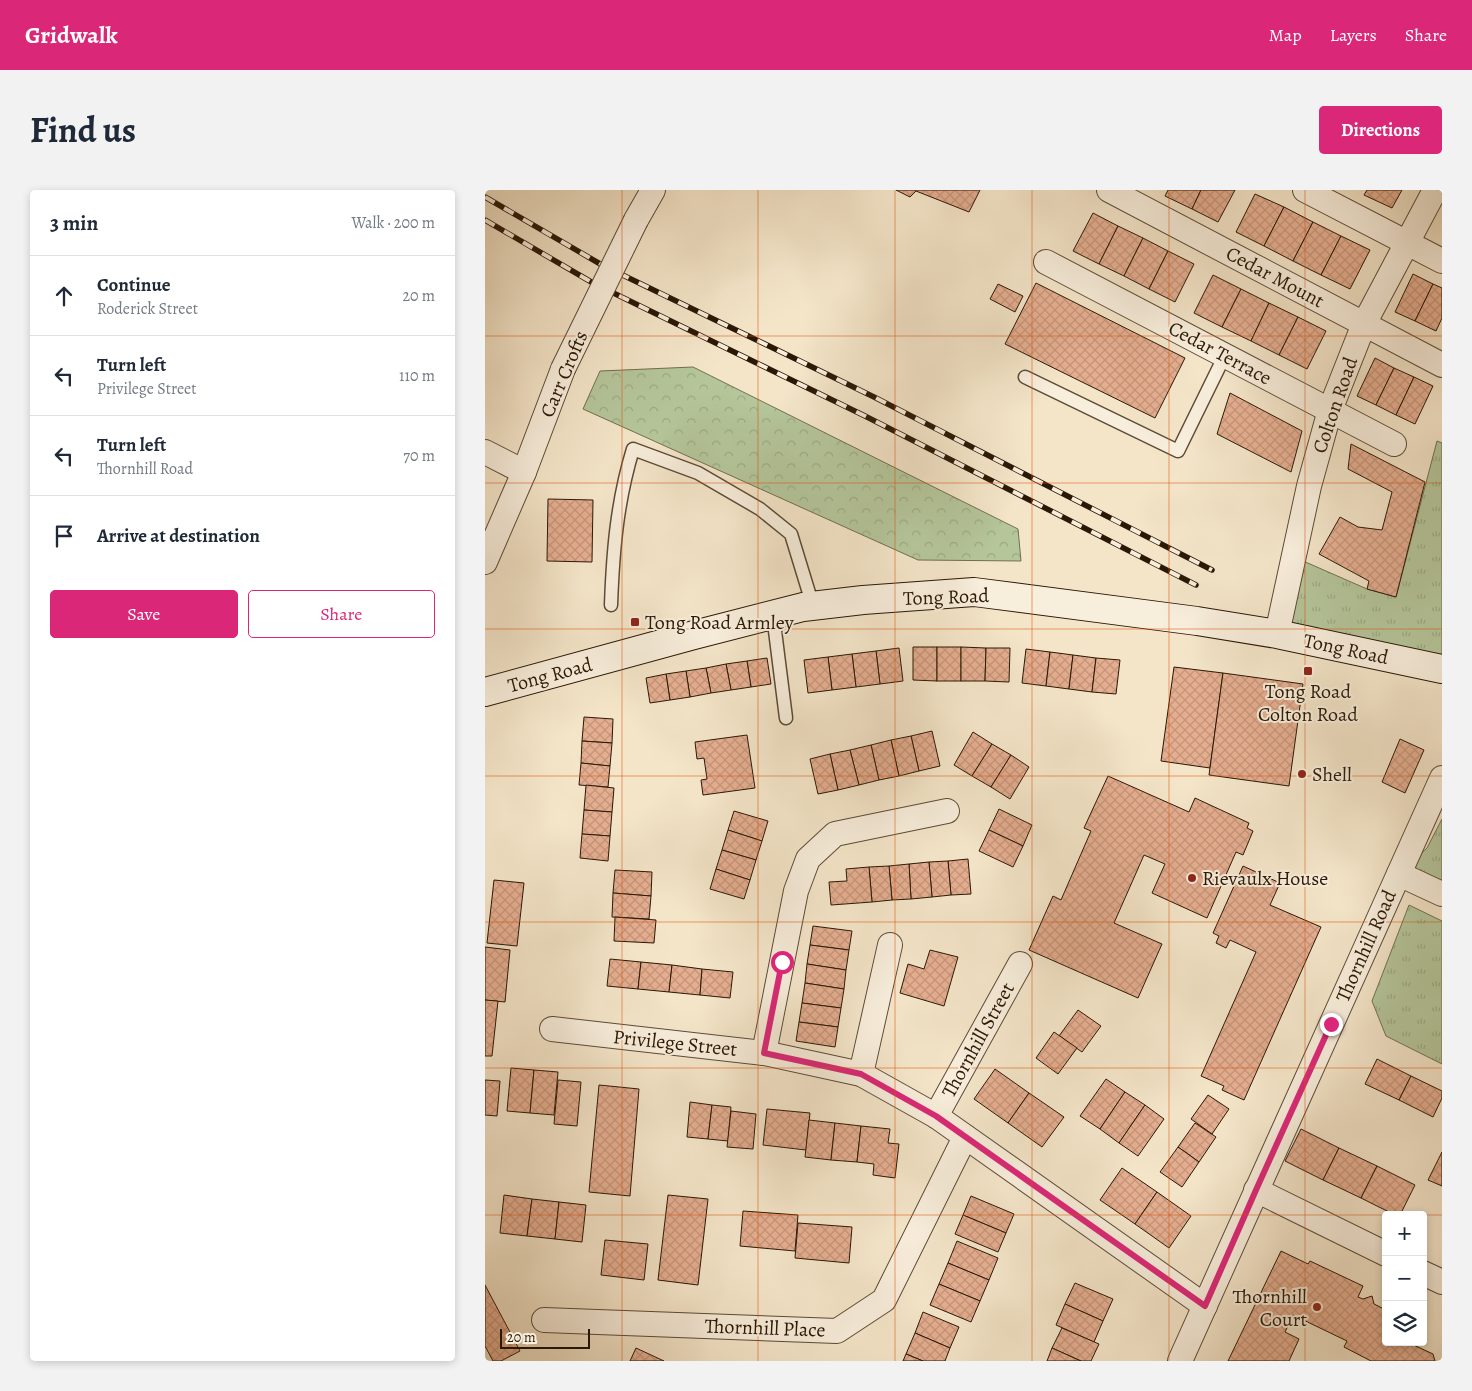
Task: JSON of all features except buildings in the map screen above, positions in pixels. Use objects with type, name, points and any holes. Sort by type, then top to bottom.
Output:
[{"type":"main road","name":"Tong Road","points":[[485,692],[813,606],[863,600],[973,592],[1197,621],[1277,634],[1442,669]]},
{"type":"street","name":"Carr Crofts","points":[[485,562],[525,472],[563,369],[653,190]]},
{"type":"street","name":"Cedar Mount","points":[[1109,190],[1442,365]]},
{"type":"street","points":[[1305,190],[1442,260]]},
{"type":"street","name":"Colton Road","points":[[1277,634],[1309,486],[1330,410],[1364,324],[1435,190]]},
{"type":"street","name":"Cedar Terrace","points":[[1046,262],[1394,444]]},
{"type":"street","points":[[485,452],[525,472]]},
{"type":"street","name":"Thornhill Road","points":[[1180,1361],[1442,778]]},
{"type":"street","points":[[764,1053],[796,891],[808,859],[835,834],[947,811]]},
{"type":"street","points":[[1399,874],[1442,894]]},
{"type":"street","points":[[861,1074],[890,945]]},
{"type":"street","name":"Thornhill Street","points":[[936,1116],[1020,964]]},
{"type":"street","name":"Privilege Street","points":[[552,1029],[764,1053],[861,1074],[936,1116],[1205,1306]]},
{"type":"street","name":"Thornhill Place","points":[[544,1320],[837,1331],[884,1300],[965,1137]]},
{"type":"street","points":[[1256,1190],[1382,1252]]},
{"type":"street","points":[[1427,1275],[1442,1282]]},
{"type":"lane","points":[[1025,377],[1178,451],[1225,355]]},
{"type":"lane","points":[[611,605],[613,552],[619,507],[623,483],[633,449],[698,473],[760,509],[791,534],[813,606]]},
{"type":"lane","points":[[773,615],[786,718]]},
{"type":"green space","points":[[693,367],[1018,529],[1021,561],[918,560],[583,409],[600,371]]},
{"type":"green space","points":[[1437,441],[1442,443],[1442,669],[1277,634],[1294,557],[1367,589],[1396,597]]},
{"type":"green space","points":[[1442,819],[1442,894],[1399,874],[1427,848]]},
{"type":"green space","points":[[1409,905],[1442,921],[1442,1064],[1386,1036],[1372,1001]]},
{"type":"railway","points":[[485,197],[602,265],[874,397],[1212,570]]},
{"type":"railway","points":[[485,220],[593,283],[865,416],[1196,585]]},
{"type":"place","name":"Tong Road Armley","points":[[635,622]]},
{"type":"place","name":"Tong Road Colton Road","points":[[1308,671]]},
{"type":"place","name":"Shell","points":[[1302,774]]},
{"type":"place","name":"Rievaulx House","points":[[1192,878]]},
{"type":"place","name":"Thornhill Court","points":[[1317,1307]]},
{"type":"route","points":[[782,962],[764,1053],[861,1074],[936,1116],[1205,1306],[1331,1024]]}]
